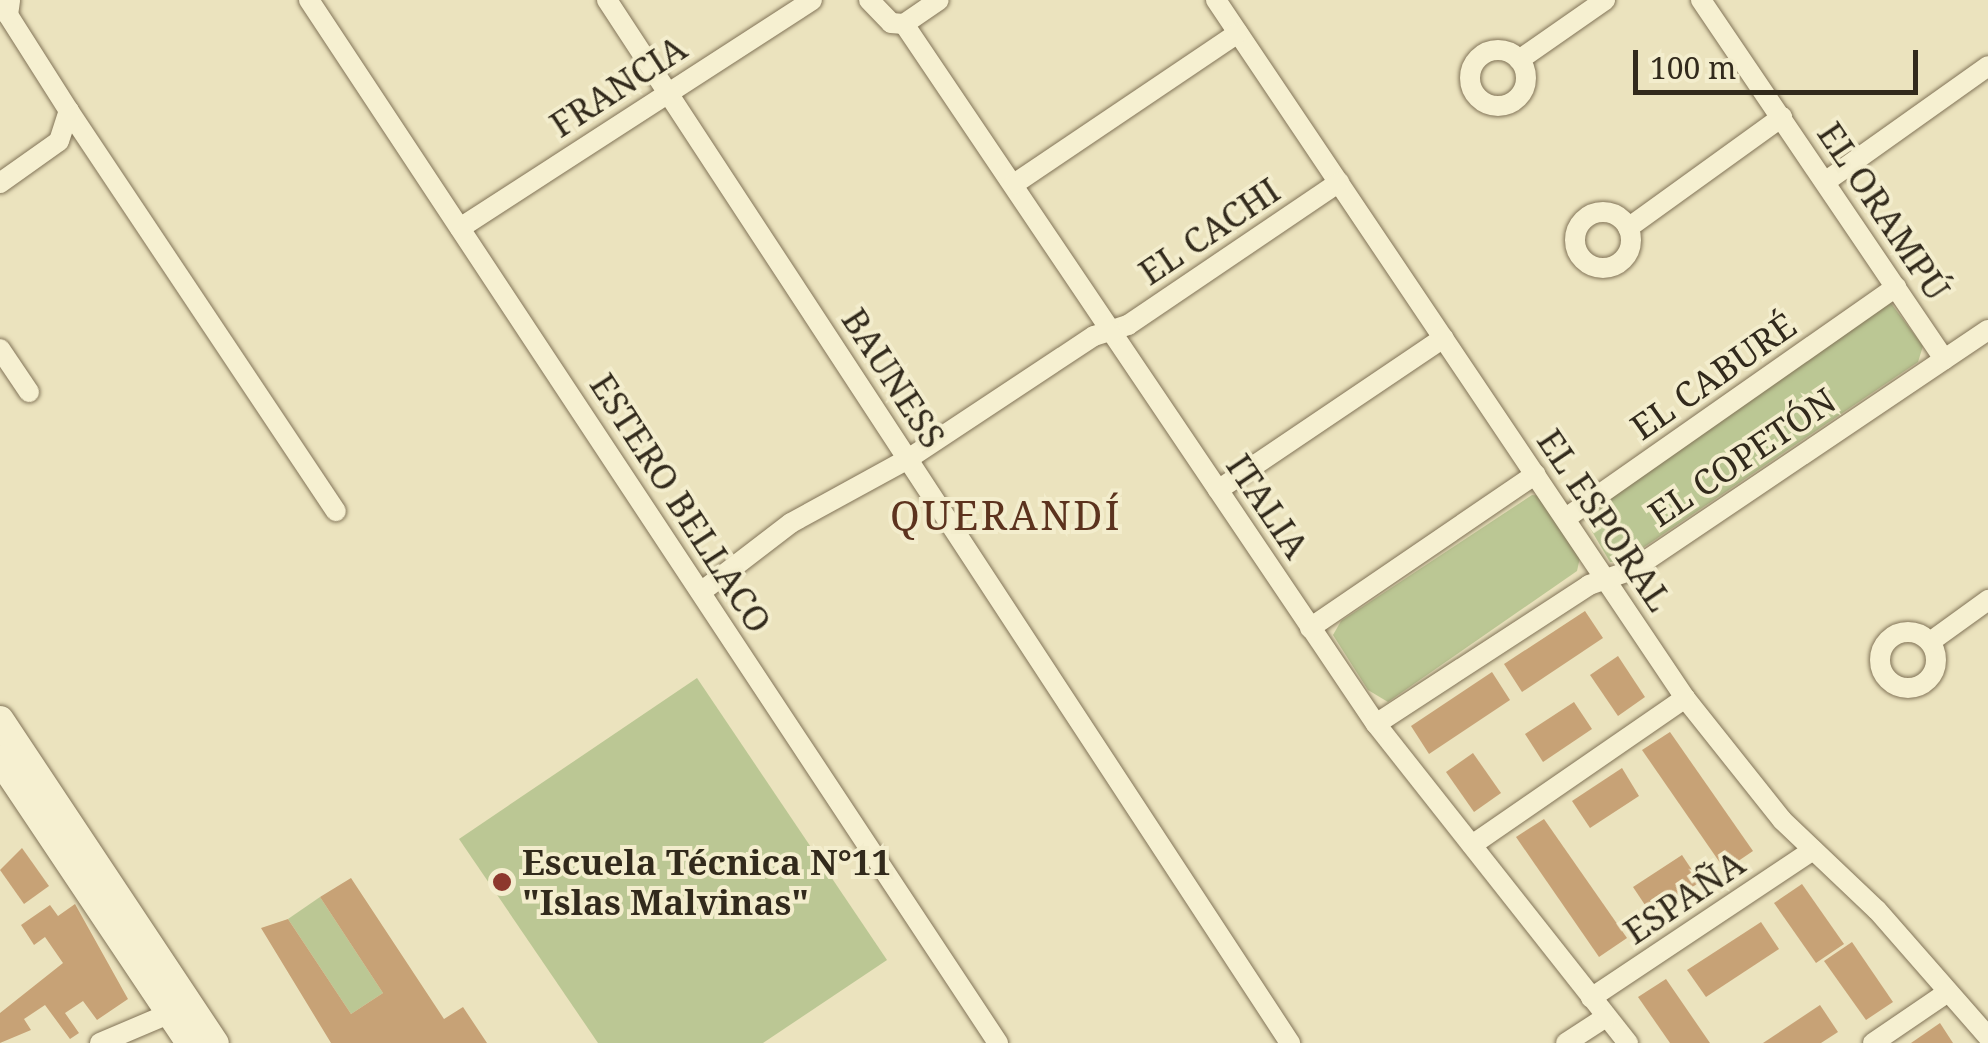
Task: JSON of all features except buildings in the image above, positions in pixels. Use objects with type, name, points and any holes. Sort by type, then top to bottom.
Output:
[{"type":"main road","points":[[0,720],[8,765],[180,1009],[215,1043]]},
{"type":"main road","points":[[180,1009],[190,1043]]},
{"type":"street","points":[[10,0],[8,15],[69,111],[106,156],[336,512]]},
{"type":"street","name":"ESTERO BELLACO","points":[[309,0],[998,1043]]},
{"type":"street","name":"BAUNESS","points":[[607,0],[1290,1043]]},
{"type":"street","name":"FRANCIA","points":[[460,228],[812,0]]},
{"type":"street","name":"ITALIA","points":[[870,0],[890,23],[904,24],[1376,724],[1628,1043]]},
{"type":"street","points":[[904,24],[939,0]]},
{"type":"street","name":"EL ESPORAL","points":[[1216,0],[1686,698],[1814,850],[1988,1037]]},
{"type":"street","points":[[1520,60],[1605,0]]},
{"type":"street","name":"EL ORAMPÚ","points":[[1700,0],[1944,359]]},
{"type":"street","points":[[1014,184],[1238,33]]},
{"type":"street","points":[[1825,182],[1988,66]]},
{"type":"street","points":[[0,183],[59,141],[69,111]]},
{"type":"street","points":[[1628,228],[1782,118]]},
{"type":"street","name":"EL CACHI","points":[[701,592],[792,524],[908,458],[1113,330],[1339,182]]},
{"type":"street","name":"EL CABURÉ","points":[[1566,518],[1896,287]]},
{"type":"street","name":"EL COPETÓN","points":[[1376,724],[1607,580],[1988,330]]},
{"type":"street","points":[[1218,490],[1443,338]]},
{"type":"street","points":[[0,349],[29,392]]},
{"type":"street","points":[[1310,628],[1536,474]]},
{"type":"street","points":[[1930,642],[1988,600]]},
{"type":"street","points":[[1472,845],[1686,698]]},
{"type":"street","name":"ESPAÑA","points":[[1591,998],[1814,850]]},
{"type":"street","points":[[1873,1043],[1948,992]]},
{"type":"street","points":[[100,1043],[180,1009]]},
{"type":"street","points":[[1566,1043],[1606,1016]]},
{"type":"green space","points":[[1890,302],[1923,346],[1918,362],[1622,562],[1610,562],[1587,523],[1589,512]]},
{"type":"green space","points":[[1532,495],[1542,496],[1581,553],[1577,571],[1388,702],[1368,690],[1333,635],[1341,621]]},
{"type":"green space","points":[[697,678],[887,960],[763,1043],[598,1043],[459,839]]},
{"type":"green space","points":[[320,897],[383,993],[351,1014],[288,919]]},
{"type":"place","name":"Escuela Técnica N°11 \"Islas Malvinas\"","points":[[502,882]]},
{"type":"district","name":"QUERANDÍ","points":[[1006,515]]}]
